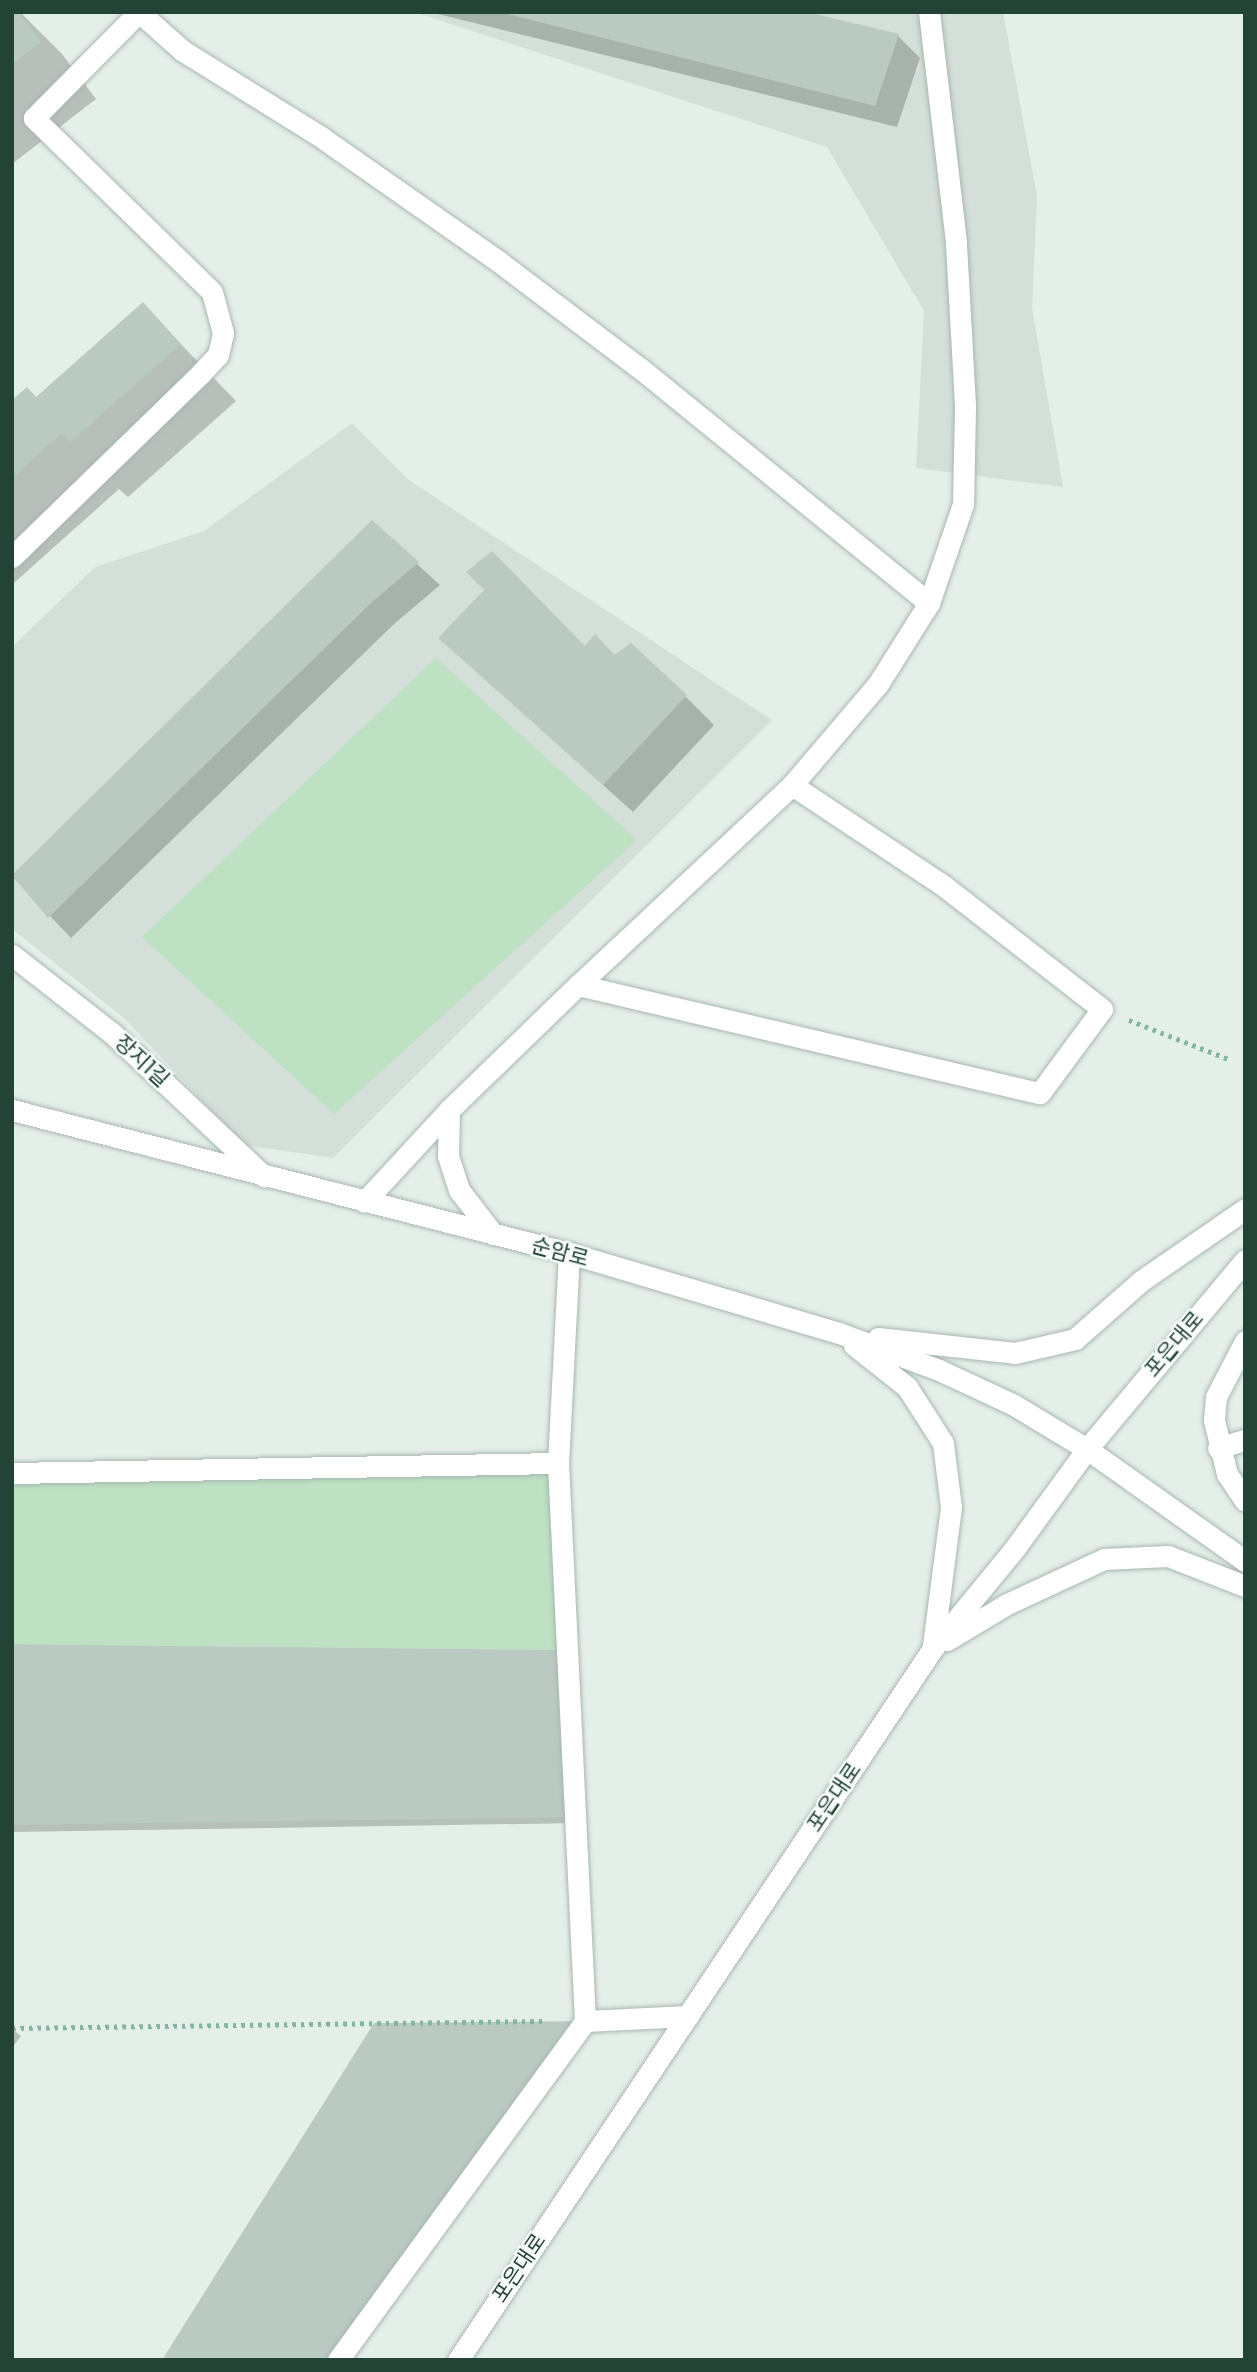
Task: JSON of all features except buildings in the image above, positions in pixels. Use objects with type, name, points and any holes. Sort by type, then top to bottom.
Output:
[{"type":"street","points":[[12,557],[218,355],[223,333],[212,292],[34,118],[139,12],[183,51],[321,137],[498,261],[641,369],[929,603]]},
{"type":"street","points":[[364,1202],[449,1110],[792,785],[878,684],[929,603],[963,504],[965,405],[956,242],[929,12]]},
{"type":"street","points":[[578,985],[1040,1093],[1102,1009],[944,886],[792,785]]},
{"type":"street","name":"장지1길","points":[[12,955],[111,1033],[264,1176]]},
{"type":"street","name":"순암로","points":[[12,1110],[569,1254],[839,1333],[939,1370],[1014,1405],[1087,1449],[1245,1561]]},
{"type":"street","points":[[449,1110],[448,1156],[459,1190],[493,1234]]},
{"type":"street","points":[[839,1333],[964,1350],[1015,1353],[1045,1349],[1075,1339],[1141,1281],[1245,1209]]},
{"type":"street","points":[[338,2360],[584,2021],[558,1463],[569,1254]]},
{"type":"street","name":"포은대로","points":[[458,2360],[933,1648],[1016,1548],[1087,1449],[1245,1260]]},
{"type":"street","points":[[839,1333],[907,1387],[943,1443],[951,1507],[933,1648]]},
{"type":"street","points":[[1245,1341],[1216,1397],[1218,1448],[1245,1502]]},
{"type":"street","points":[[1218,1448],[1245,1440]]},
{"type":"street","points":[[12,1473],[558,1463]]},
{"type":"street","points":[[933,1648],[1007,1604],[1104,1559],[1168,1556],[1245,1586]]},
{"type":"street","points":[[584,2021],[688,2016]]},
{"type":"path","points":[[1102,1009],[1231,1060]]},
{"type":"path","points":[[12,2028],[584,2021]]},
{"type":"shaded area","points":[[414,12],[1003,12],[1037,196],[1032,308],[1063,487],[916,468],[924,311],[827,147]]},
{"type":"shaded area","points":[[352,423],[409,480],[772,720],[333,1158],[244,1145],[124,1018],[12,929],[12,647],[95,567],[204,531]]},
{"type":"green space","points":[[436,658],[637,840],[334,1114],[142,937]]},
{"type":"green space","points":[[558,1463],[567,1650],[12,1644],[12,1473]]}]
